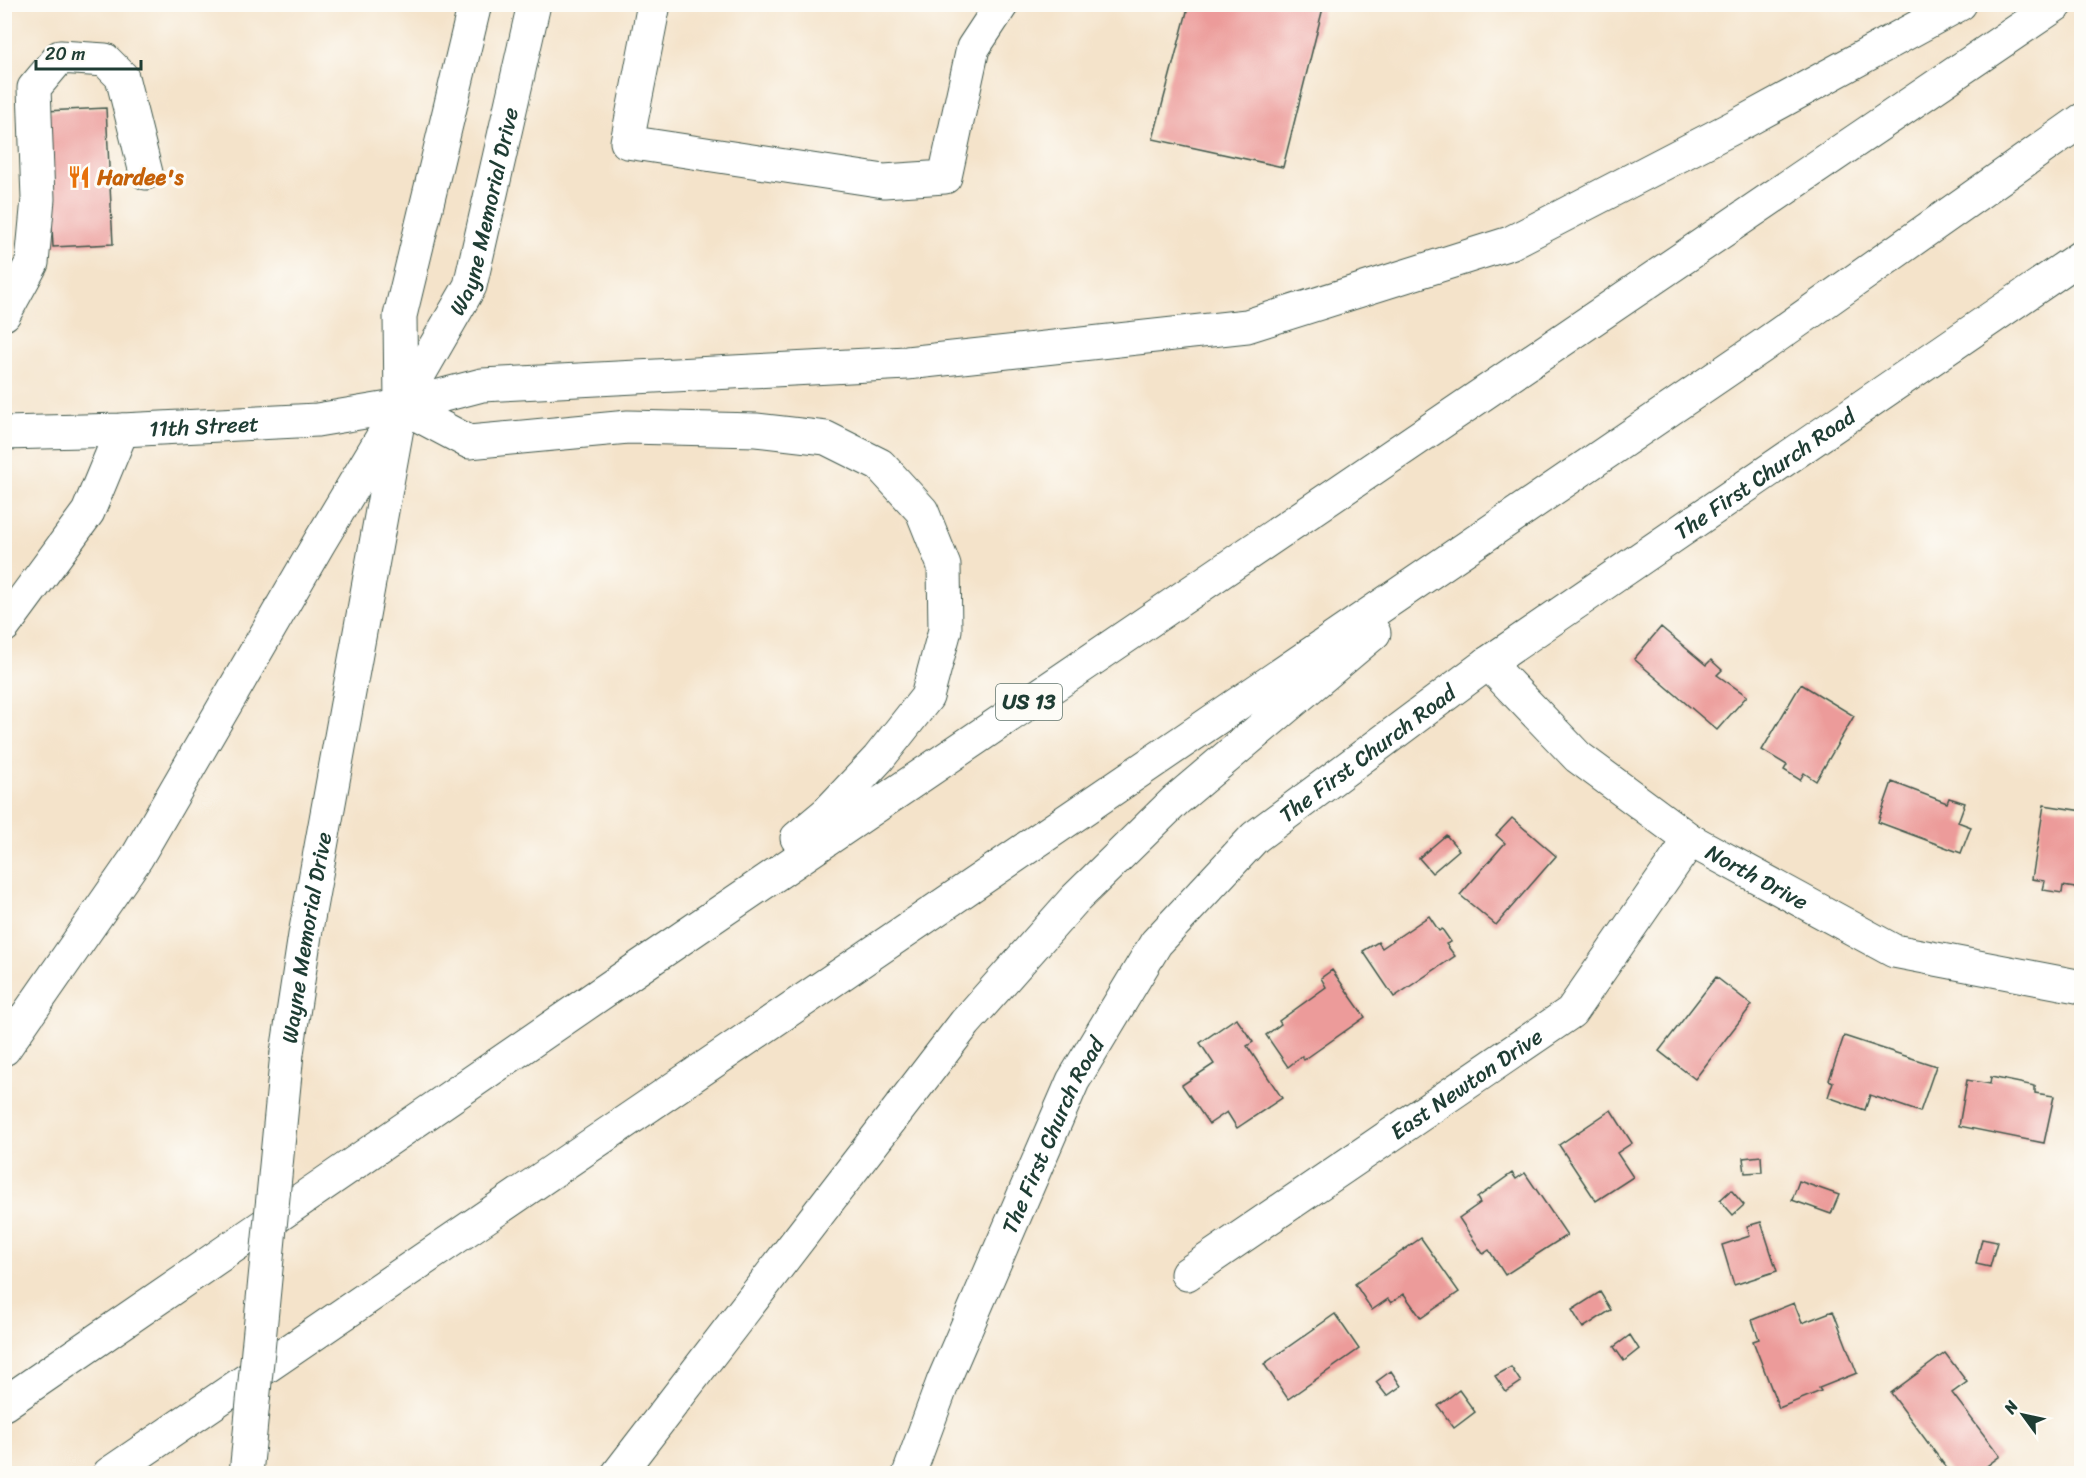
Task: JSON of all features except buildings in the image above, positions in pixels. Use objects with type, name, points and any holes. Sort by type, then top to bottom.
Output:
[{"type":"main road","name":"Wayne Memorial Drive","points":[[246,1473],[287,1053],[305,935],[401,406],[400,316],[475,4]]},
{"type":"main road","name":"Wayne Memorial Drive","points":[[401,406],[470,286],[534,4]]},
{"type":"main road","points":[[654,4],[627,142],[884,181],[945,177],[973,48],[1002,4]]},
{"type":"main road","name":"11th Street","points":[[4,433],[122,430],[317,420],[401,406],[482,385],[907,363],[1247,326],[1510,243],[1738,125],[1960,4]]},
{"type":"main road","name":"US 13","points":[[4,1404],[638,968],[2057,4]]},
{"type":"main road","points":[[4,314],[32,262],[38,200],[34,88],[60,57],[105,60],[122,77],[146,173]]},
{"type":"main road","points":[[109,1473],[1761,347],[2082,120]]},
{"type":"main road","name":"The First Church Road","points":[[909,1473],[943,1382],[1073,1081],[1156,943],[1255,837],[1488,663],[2082,256]]},
{"type":"main road","points":[[4,1049],[137,857],[318,543],[401,406],[469,442],[628,427],[756,430],[826,438],[880,465],[922,511],[944,566],[945,630],[927,697],[878,759],[827,813],[638,968]]},
{"type":"main road","points":[[4,626],[88,512],[122,430]]},
{"type":"main road","points":[[618,1473],[965,1023],[1074,900],[1175,801],[1521,510]]},
{"type":"main road","name":"North Drive","points":[[1488,663],[1578,757],[1690,840],[1894,951],[2082,987]]},
{"type":"main road","name":"East Newton Drive","points":[[1187,1274],[1571,1012],[1690,840]]},
{"type":"place","name":"Hardee's","points":[[79,177]]}]
